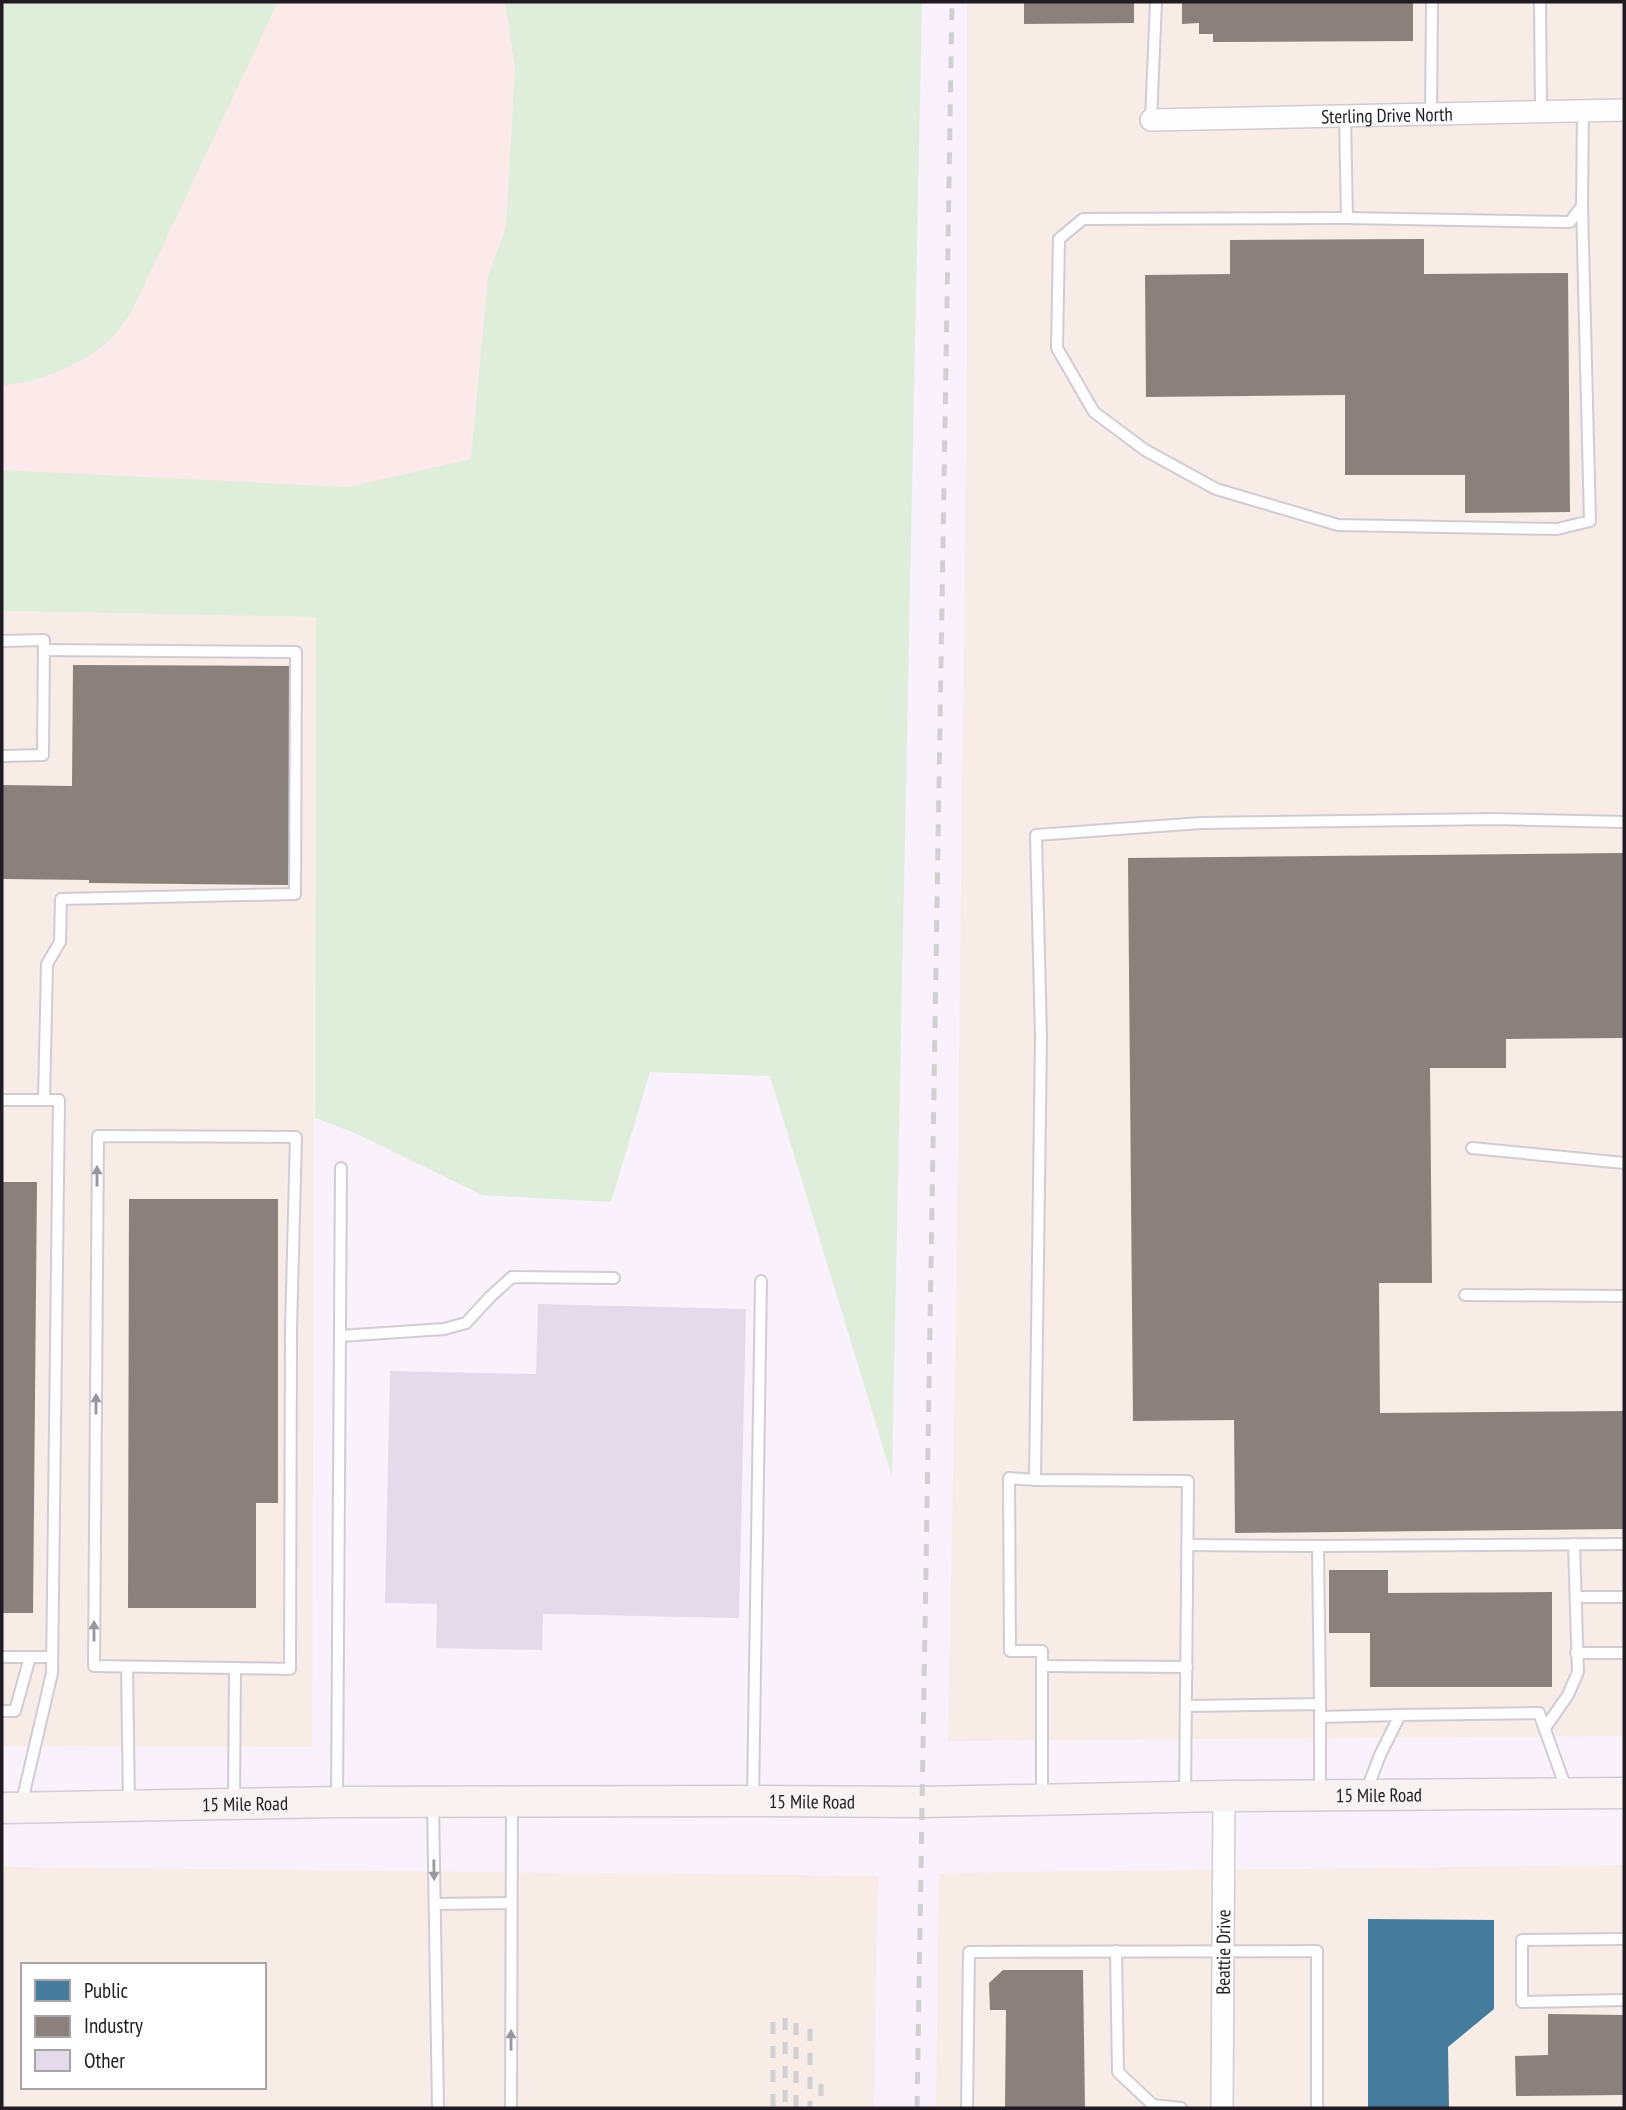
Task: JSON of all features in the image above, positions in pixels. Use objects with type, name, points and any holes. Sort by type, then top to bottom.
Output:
[{"type":"main road","name":"15 Mile Road","points":[[11,1808],[337,1802],[922,1802],[1624,1793]]},
{"type":"street","name":"Sterling Drive North","points":[[1151,120],[1624,110]]},
{"type":"street","name":"Beattie Drive","points":[[1222,2108],[1224,1797]]},
{"type":"lane","points":[[1151,120],[1156,2]]},
{"type":"lane","points":[[1431,114],[1432,2]]},
{"type":"lane","points":[[1540,2],[1541,112]]},
{"type":"lane","points":[[1582,206],[1570,222],[1347,218],[1083,219],[1059,239],[1057,348],[1094,412],[1145,450],[1216,489],[1338,525],[1557,529],[1590,521],[1582,206],[1583,111]]},
{"type":"lane","points":[[1345,116],[1347,218]]},
{"type":"lane","points":[[2,641],[44,640],[43,755],[2,756]]},
{"type":"lane","points":[[44,650],[296,652],[295,894],[61,899],[60,942],[47,964],[44,1100]]},
{"type":"lane","points":[[1035,1480],[1041,1037],[1036,835],[1201,822],[1495,819],[1624,822]]},
{"type":"lane","points":[[2,1100],[59,1100],[52,1673],[11,1808]]},
{"type":"lane","points":[[97,1136],[296,1137],[291,1342],[290,1669],[127,1667],[94,1667],[97,1136]]},
{"type":"lane","points":[[1472,1148],[1624,1163]]},
{"type":"lane","points":[[337,1802],[341,1168]]},
{"type":"lane","points":[[340,1336],[444,1329],[466,1323],[512,1277],[614,1278]]},
{"type":"lane","points":[[753,1801],[761,1281]]},
{"type":"lane","points":[[1465,1295],[1624,1296]]},
{"type":"lane","points":[[1042,1799],[1042,1651],[1010,1651],[1009,1478],[1188,1481],[1185,1797]]},
{"type":"lane","points":[[1545,1728],[1568,1695],[1577,1672],[1574,1544]]},
{"type":"lane","points":[[1188,1545],[1624,1544]]},
{"type":"lane","points":[[1318,1546],[1320,1796]]},
{"type":"lane","points":[[1576,1597],[1624,1598]]},
{"type":"lane","points":[[1576,1653],[1624,1653]]},
{"type":"lane","points":[[2,1657],[52,1657]]},
{"type":"lane","points":[[2,1711],[15,1711],[30,1657]]},
{"type":"lane","points":[[1042,1665],[1187,1667]]},
{"type":"lane","points":[[127,1667],[129,1807]]},
{"type":"lane","points":[[234,1805],[235,1668]]},
{"type":"lane","points":[[1186,1706],[1320,1704]]},
{"type":"lane","points":[[1320,1717],[1539,1713],[1568,1794]]},
{"type":"lane","points":[[1364,1796],[1400,1715]]},
{"type":"lane","points":[[433,1802],[438,2108]]},
{"type":"lane","points":[[510,2108],[512,1802]]},
{"type":"lane","points":[[435,1904],[512,1903]]},
{"type":"lane","points":[[1624,1940],[1522,1940],[1522,2001],[1624,2000]]},
{"type":"lane","points":[[967,2106],[969,1952],[1223,1950],[1317,1951],[1317,2108]]},
{"type":"lane","points":[[1116,1951],[1118,2072],[1153,2105],[1181,2108]]},
{"type":"shaded area","points":[[2,2],[649,2],[646,611],[2,608]]},
{"type":"shaded area","points":[[967,2],[1624,2],[1624,1736],[948,1741],[956,1318],[967,363]]},
{"type":"shaded area","points":[[2,611],[316,617],[312,1747],[2,1746]]},
{"type":"shaded area","points":[[1624,1865],[1624,2108],[936,2108],[939,1873]]},
{"type":"shaded area","points":[[2,1867],[878,1876],[874,2108],[2,2108]]},
{"type":"green space","points":[[2,2],[278,2],[131,313],[122,326],[111,339],[87,357],[60,371],[31,381],[2,385]]},
{"type":"green space","points":[[505,2],[922,2],[892,1477],[770,1076],[650,1072],[611,1202],[482,1195],[355,1133],[315,1118],[316,617],[2,611],[2,470],[348,487],[471,459],[488,276],[506,227],[515,68]]},
{"type":"building: Public","points":[[1368,1919],[1494,1920],[1494,2009],[1448,2047],[1449,2108],[1368,2108]]},
{"type":"building: Industry","points":[[1024,2],[1134,2],[1134,23],[1024,24]]},
{"type":"building: Industry","points":[[1182,2],[1413,2],[1413,41],[1213,42],[1213,34],[1199,34],[1199,23],[1182,24]]},
{"type":"building: Industry","points":[[1424,239],[1424,274],[1568,273],[1570,512],[1465,513],[1465,475],[1345,475],[1345,395],[1146,397],[1145,275],[1230,274],[1230,240]]},
{"type":"building: Industry","points":[[73,665],[291,666],[289,885],[89,883],[89,880],[2,879],[2,785],[72,786]]},
{"type":"building: Industry","points":[[1624,853],[1624,1038],[1506,1039],[1506,1068],[1430,1068],[1432,1283],[1379,1283],[1380,1413],[1624,1411],[1624,1529],[1235,1533],[1234,1420],[1133,1421],[1128,858]]},
{"type":"building: Industry","points":[[2,1182],[37,1182],[33,1613],[2,1613]]},
{"type":"building: Industry","points":[[129,1199],[278,1199],[278,1503],[256,1503],[256,1608],[128,1608]]},
{"type":"building: Industry","points":[[1329,1570],[1388,1570],[1388,1593],[1552,1592],[1552,1687],[1370,1687],[1370,1633],[1329,1633]]},
{"type":"building: Industry","points":[[1003,1970],[1083,1970],[1085,2108],[1005,2108],[1006,2010],[990,2010],[989,1983]]},
{"type":"building: Industry","points":[[1548,2014],[1624,2015],[1624,2095],[1516,2096],[1515,2056],[1548,2055]]},
{"type":"building: Other","points":[[538,1304],[746,1309],[739,1618],[543,1614],[542,1650],[436,1648],[437,1604],[385,1603],[390,1371],[536,1374]]},
{"type":"railway","points":[[917,2108],[952,2]]},
{"type":"railway","points":[[785,2018],[785,2108]]},
{"type":"railway","points":[[773,2022],[773,2108]]},
{"type":"railway","points":[[796,2023],[796,2108]]},
{"type":"railway","points":[[810,2029],[810,2108]]},
{"type":"railway","points":[[821,2084],[821,2108]]}]
